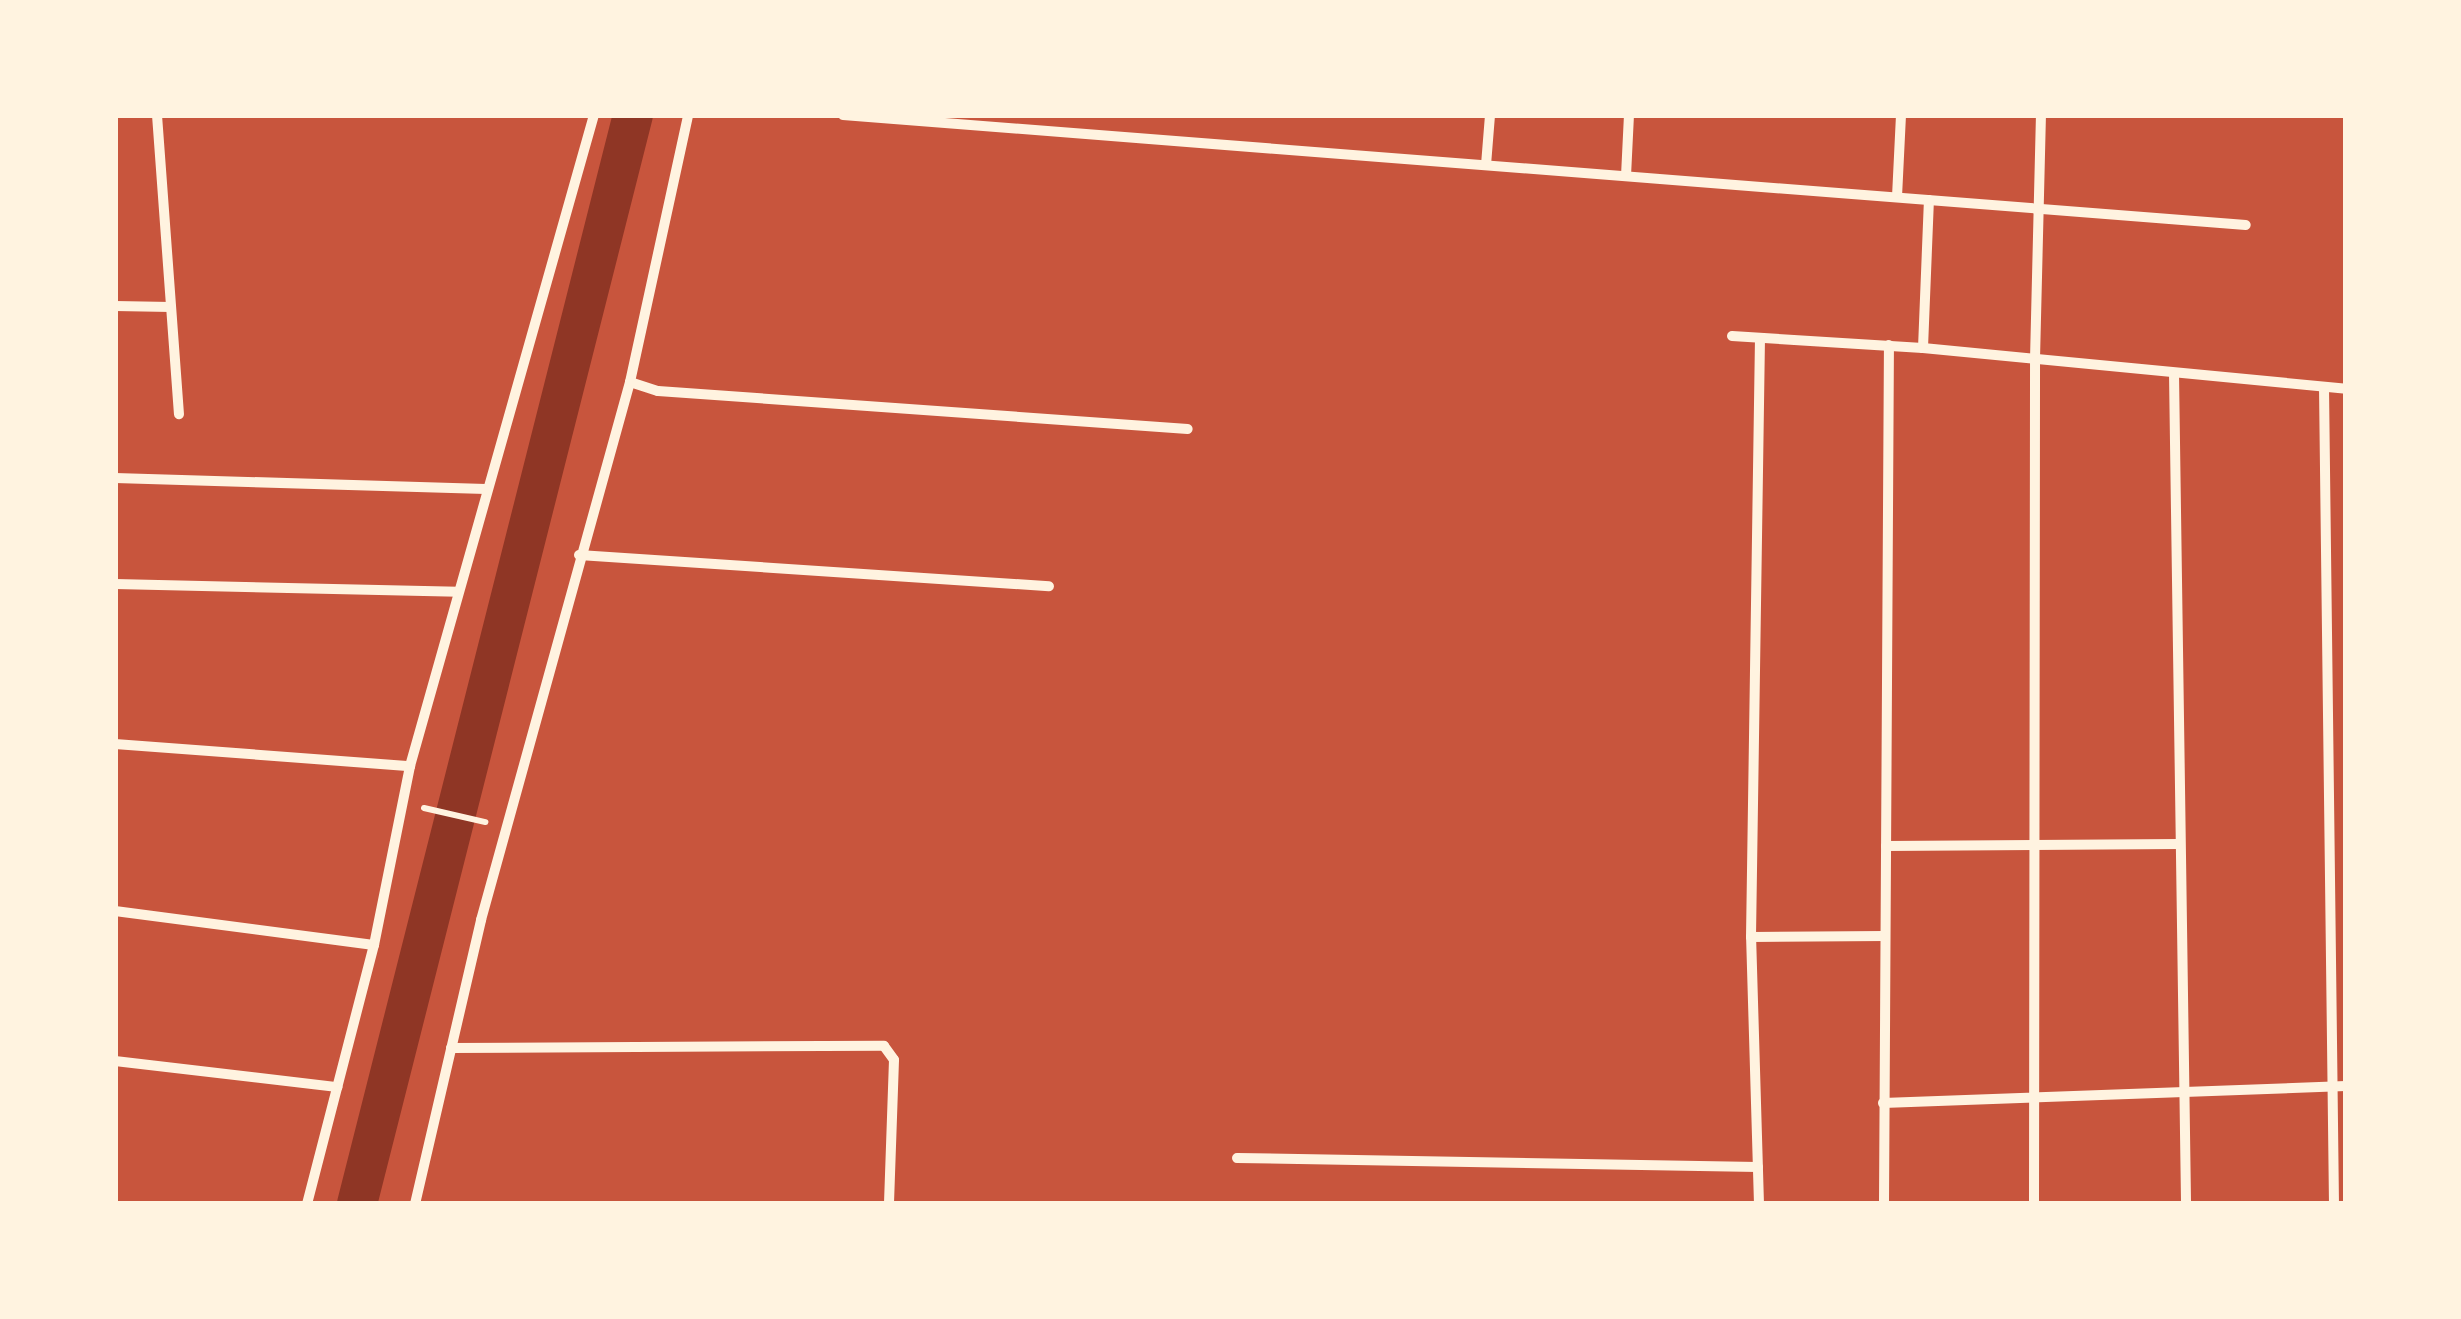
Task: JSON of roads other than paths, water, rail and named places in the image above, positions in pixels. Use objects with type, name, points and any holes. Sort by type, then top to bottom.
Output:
[{"type":"street","points":[[157,115],[179,414]]},
{"type":"street","points":[[307,1204],[374,945],[410,766],[594,115]]},
{"type":"street","points":[[415,1204],[480,920],[630,382],[688,115]]},
{"type":"street","points":[[842,115],[2246,225]]},
{"type":"street","points":[[1486,165],[1490,115]]},
{"type":"street","points":[[1626,176],[1629,115]]},
{"type":"street","points":[[1898,198],[1902,115]]},
{"type":"street","points":[[2034,1204],[2035,359],[2041,115]]},
{"type":"street","points":[[1924,348],[1929,200]]},
{"type":"street","points":[[115,306],[171,307]]},
{"type":"street","points":[[1732,336],[1924,348],[2346,390]]},
{"type":"street","points":[[1759,1204],[1751,937],[1760,338]]},
{"type":"street","points":[[1884,1204],[1889,345]]},
{"type":"street","points":[[2174,373],[2186,1204]]},
{"type":"street","points":[[630,382],[658,392],[1188,429]]},
{"type":"street","points":[[2324,387],[2334,1204]]},
{"type":"street","points":[[115,478],[486,489]]},
{"type":"street","points":[[580,555],[1049,586]]},
{"type":"street","points":[[115,584],[458,592]]},
{"type":"street","points":[[115,744],[410,766]]},
{"type":"street","points":[[1886,846],[2180,844]]},
{"type":"street","points":[[115,911],[374,945]]},
{"type":"street","points":[[1751,937],[1884,936]]},
{"type":"street","points":[[451,1048],[884,1046],[894,1060],[890,1204]]},
{"type":"street","points":[[115,1061],[337,1087]]},
{"type":"street","points":[[1884,1103],[2346,1086]]},
{"type":"street","points":[[1237,1158],[1758,1167]]},
{"type":"waterway","points":[[357,1204],[633,115]]}]
